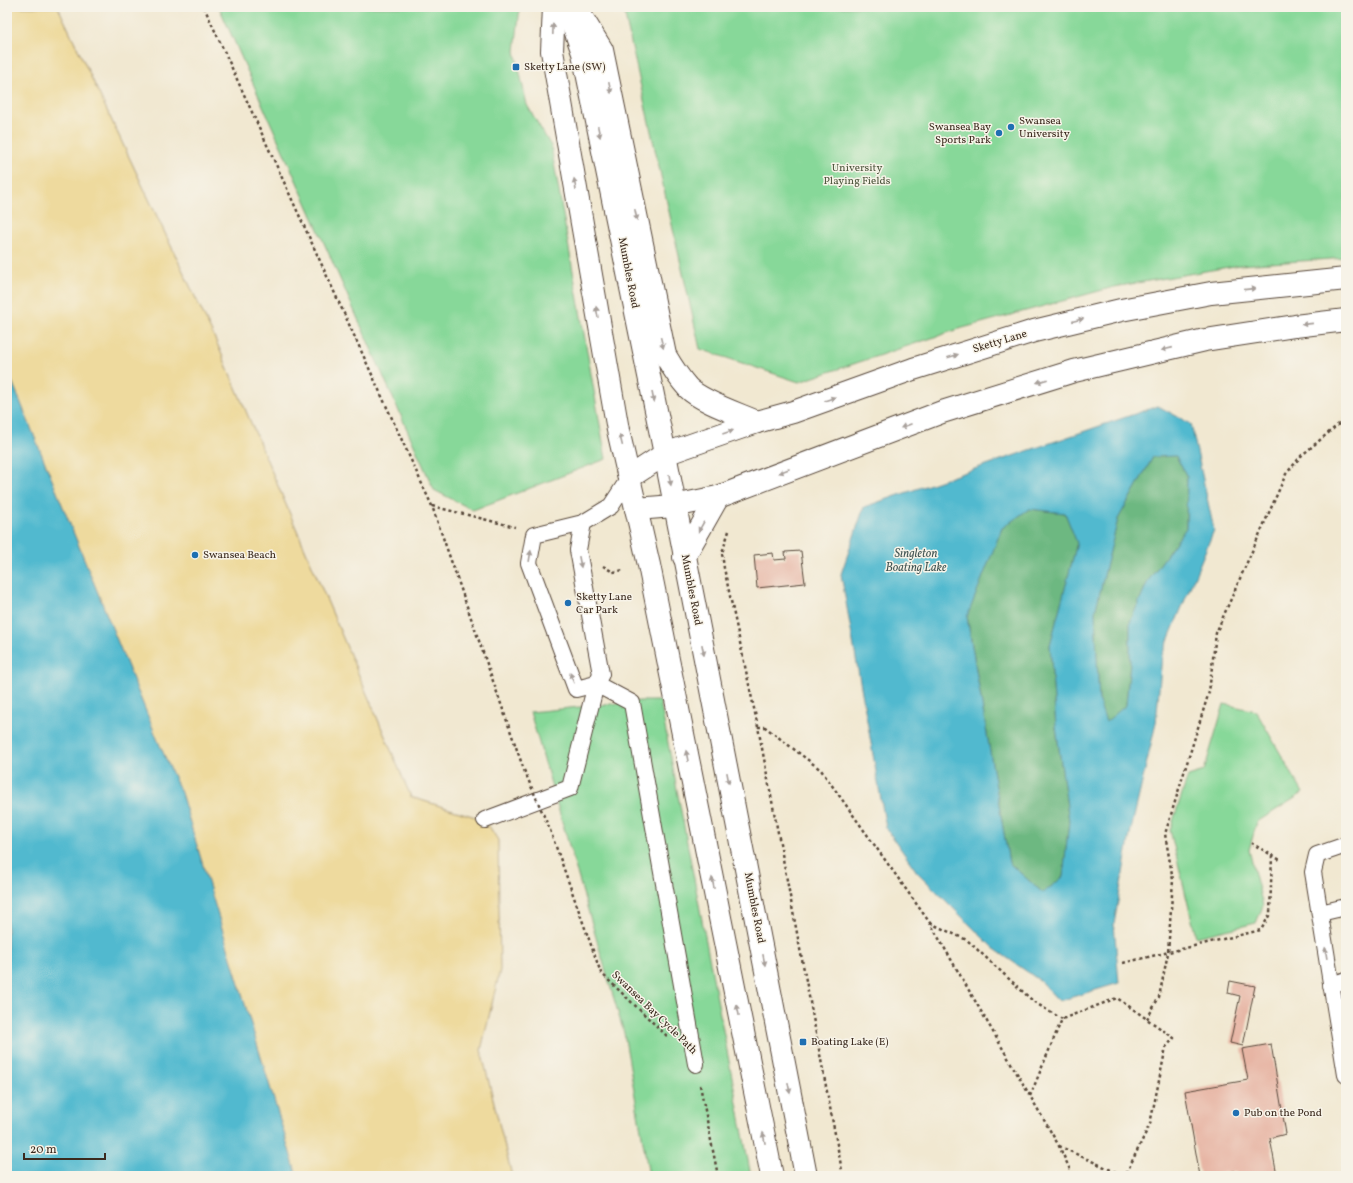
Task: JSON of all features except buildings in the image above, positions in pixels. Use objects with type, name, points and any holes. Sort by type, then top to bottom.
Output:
[{"type":"main road","points":[[554,7],[552,51],[618,430],[649,565],[772,1176]]},
{"type":"main road","name":"Mumbles Road","points":[[567,7],[583,53],[665,454],[806,1176]]},
{"type":"main road","points":[[576,7],[602,50],[665,355],[676,373],[689,389],[699,396],[757,422]]},
{"type":"main road","name":"Sketty Lane","points":[[630,477],[665,454],[757,422],[793,412],[913,369],[1034,331],[1114,312],[1212,294],[1346,279]]},
{"type":"main road","points":[[636,509],[674,506],[718,497],[942,412],[1074,371],[1205,340],[1346,320]]},
{"type":"main road","points":[[684,557],[718,497]]},
{"type":"lane","points":[[630,477],[611,506],[583,523],[534,535],[529,563],[576,689],[596,684],[632,703],[696,1064]]},
{"type":"lane","points":[[611,506],[636,509]]},
{"type":"lane","points":[[485,820],[570,788],[596,684],[601,674],[578,550],[583,523]]},
{"type":"lane","points":[[1346,845],[1317,855],[1313,872],[1320,913],[1338,983],[1346,1075]]},
{"type":"lane","points":[[1320,913],[1346,907]]},
{"type":"path","name":"Swansea Bay Cycle Path","points":[[204,7],[432,506],[524,770],[550,830],[601,973],[696,1064]]},
{"type":"path","points":[[1147,1019],[1159,998],[1168,953],[1173,880],[1165,834],[1209,692],[1216,633],[1286,474],[1301,456],[1346,418]]},
{"type":"path","points":[[718,497],[730,531],[722,553],[758,727],[843,1176]]},
{"type":"path","points":[[758,727],[765,727],[821,770],[930,923],[1059,1146],[1073,1176]]},
{"type":"path","points":[[1251,843],[1282,861]]},
{"type":"path","points":[[1123,963],[1261,930],[1270,914],[1272,855]]},
{"type":"path","points":[[930,923],[967,940],[1034,1002],[1062,1019]]},
{"type":"path","points":[[1030,1096],[1062,1019],[1117,998],[1174,1038],[1166,1047],[1150,1124],[1124,1176],[1059,1146]]},
{"type":"path","points":[[696,1064],[718,1176]]},
{"type":"green space","points":[[219,7],[520,7],[515,51],[527,105],[551,146],[606,459],[473,510],[434,490]]},
{"type":"green space","name":"University Playing Fields","points":[[623,7],[1346,7],[1346,258],[1240,265],[1114,287],[959,329],[799,382],[700,349]]},
{"type":"green space","points":[[1176,456],[1187,477],[1186,528],[1148,581],[1130,622],[1130,663],[1126,705],[1106,723],[1099,702],[1095,612],[1118,519],[1153,457]]},
{"type":"green space","points":[[1029,509],[1065,513],[1077,543],[1050,645],[1056,727],[1069,821],[1063,877],[1043,893],[1009,863],[967,616],[1002,528]]},
{"type":"green space","points":[[640,701],[660,701],[751,1176],[649,1176],[624,1033],[530,712]]},
{"type":"green space","points":[[1224,704],[1256,711],[1303,793],[1257,822],[1249,850],[1263,906],[1256,923],[1196,937],[1170,830],[1188,776],[1204,771]]},
{"type":"sand","name":"Swansea Beach","points":[[7,7],[58,7],[216,341],[411,797],[485,820],[498,840],[500,970],[481,1050],[512,1176],[297,1176],[181,793],[158,741],[7,369]]},
{"type":"water","points":[[7,369],[158,741],[181,793],[297,1176],[7,1176]]},
{"type":"water","name":"Singleton Boating Lake","points":[[1158,406],[1191,424],[1214,530],[1162,655],[1156,723],[1130,834],[1114,924],[1119,983],[1059,1001],[1039,980],[993,948],[917,872],[886,828],[841,574],[864,507]],"holes":[[[1176,456],[1187,477],[1186,528],[1148,581],[1130,622],[1130,663],[1126,705],[1106,722],[1099,702],[1095,612],[1118,519],[1153,457]],[[1029,509],[1065,513],[1077,543],[1050,645],[1056,727],[1069,821],[1063,877],[1043,893],[1009,863],[967,617],[1002,528]]]},
{"type":"place","name":"Sketty Lane (SW)","points":[[516,67]]},
{"type":"place","name":"Swansea University","points":[[1011,127]]},
{"type":"place","name":"Swansea Bay Sports Park","points":[[999,133]]},
{"type":"place","name":"Swansea Beach","points":[[195,555]]},
{"type":"place","name":"Sketty Lane Car Park","points":[[568,603]]},
{"type":"place","name":"Boating Lake (E)","points":[[803,1042]]},
{"type":"place","name":"Pub on the Pond","points":[[1236,1113]]}]
